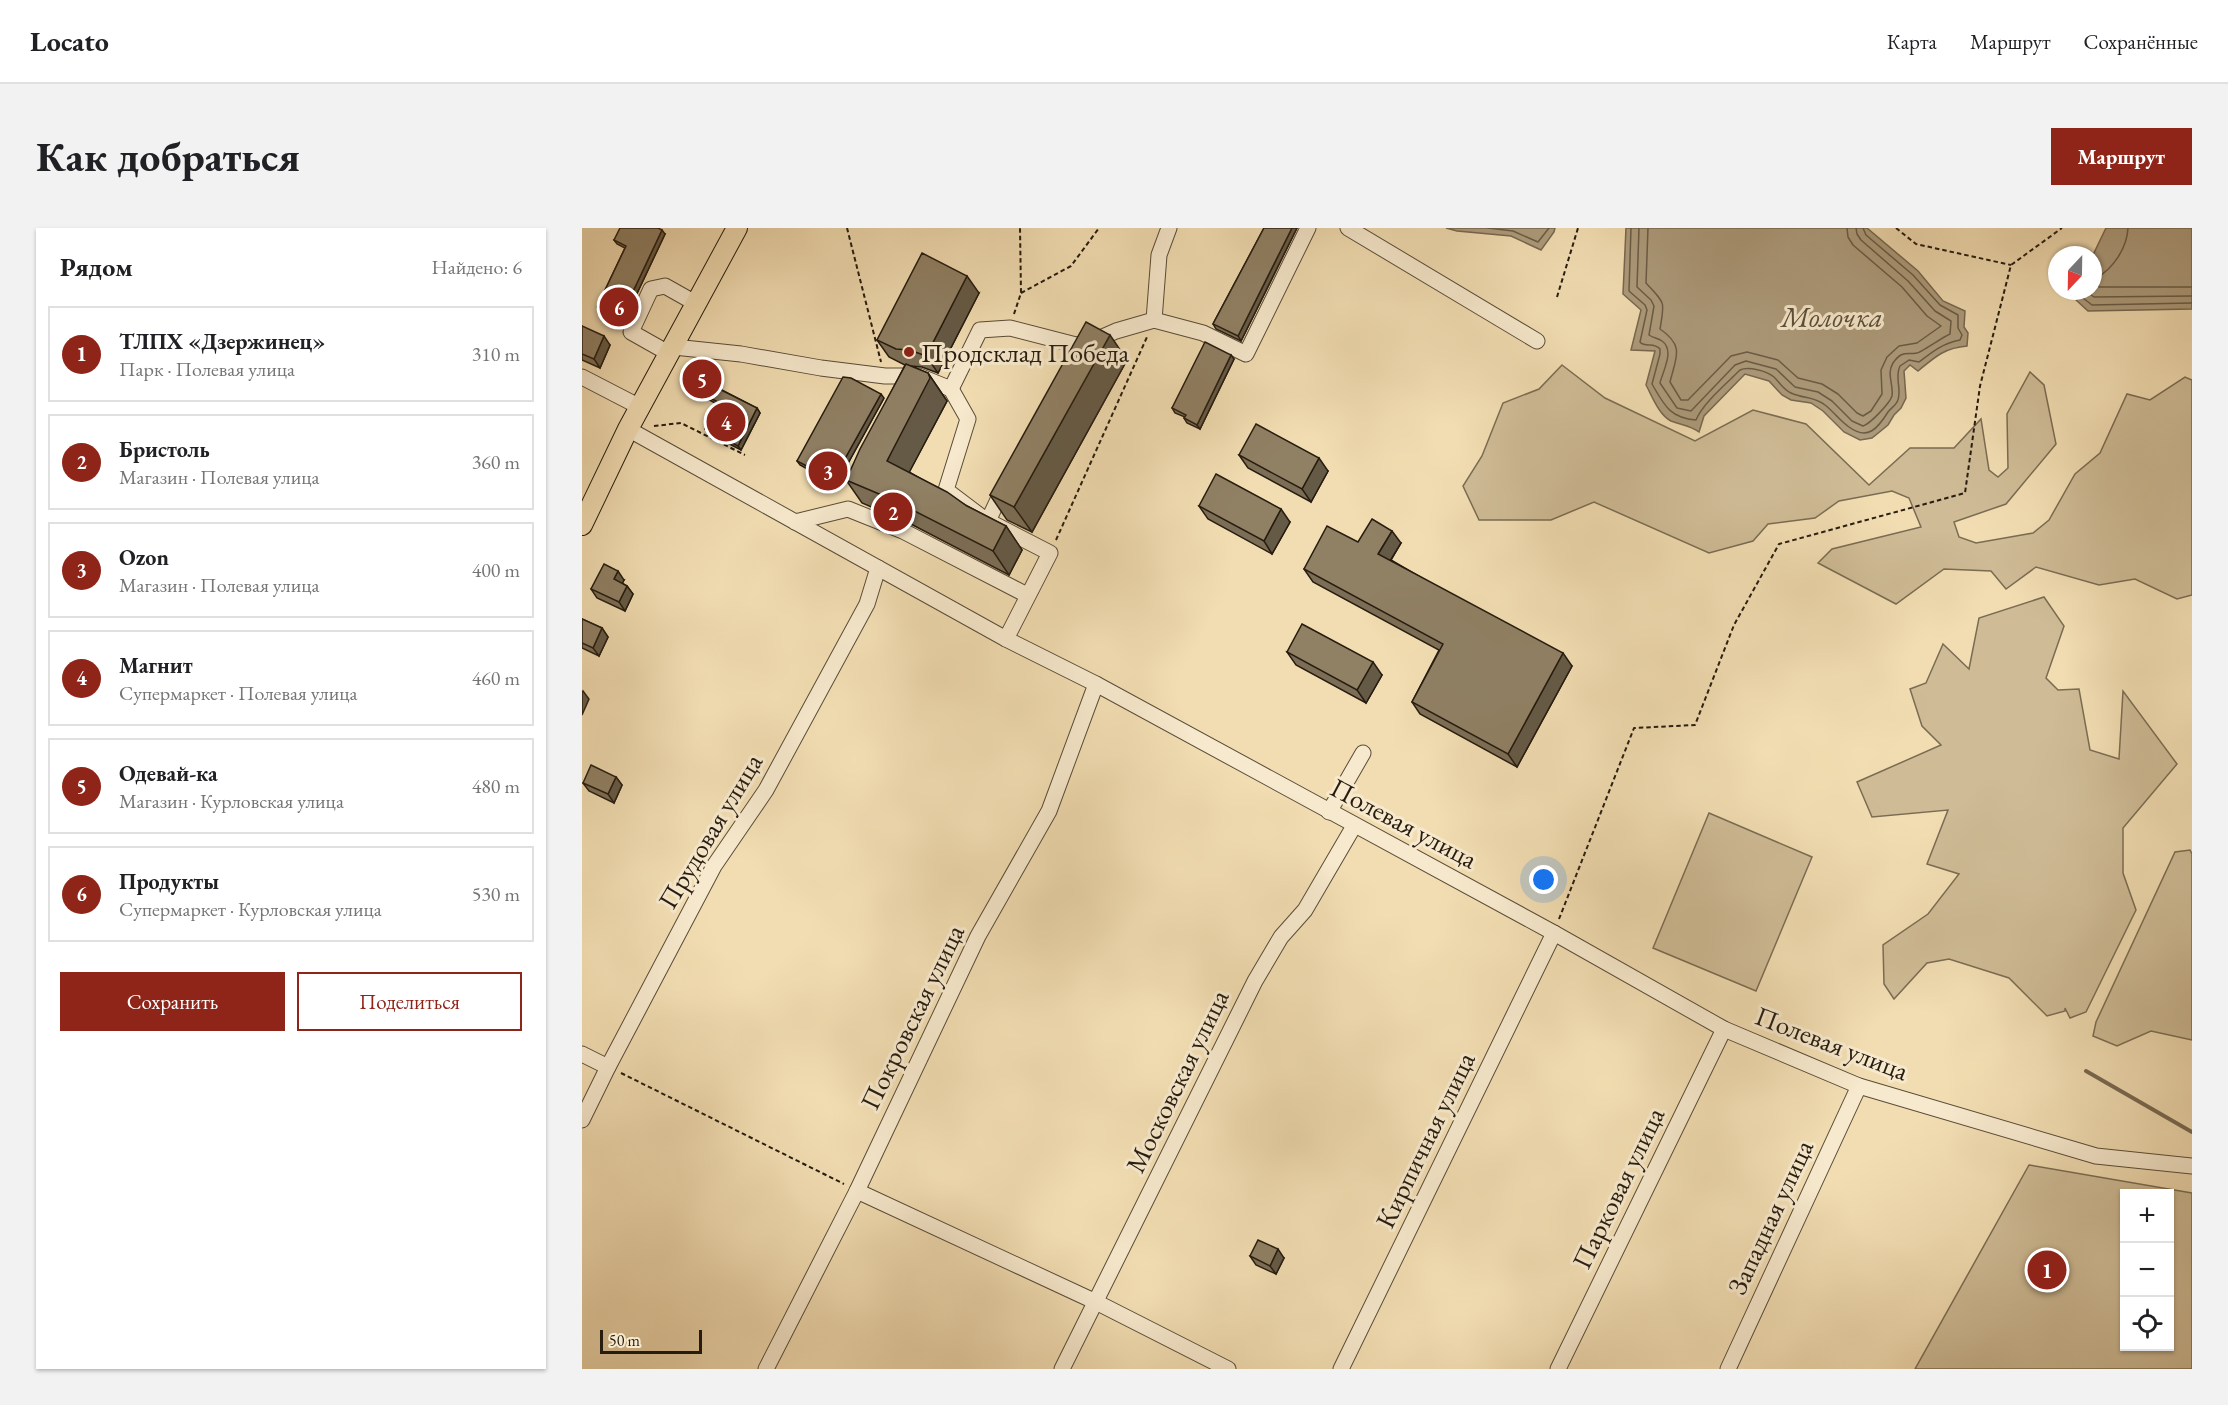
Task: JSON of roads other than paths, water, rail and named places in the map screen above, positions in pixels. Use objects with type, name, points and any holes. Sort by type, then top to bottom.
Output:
[{"type":"main road","points":[[582,525],[628,429],[737,228]]},
{"type":"street","points":[[1154,320],[1159,255],[1169,228]]},
{"type":"street","points":[[951,389],[980,330],[1010,328],[1073,350],[1116,331],[1154,320],[1203,333],[1246,354],[1308,228]]},
{"type":"street","points":[[1348,228],[1537,341]]},
{"type":"street","points":[[697,304],[665,286],[651,289],[631,332],[672,351],[741,354],[885,376],[919,376],[951,389],[968,419],[946,490],[988,521],[1050,553],[1006,639]]},
{"type":"street","points":[[582,378],[640,407]]},
{"type":"street","name":"Полевая улица","points":[[628,429],[1006,639],[1096,684],[1554,933],[1724,1029],[1859,1086],[2096,1156],[2192,1166]]},
{"type":"street","points":[[988,521],[1011,472]]},
{"type":"street","points":[[795,522],[848,509],[903,531],[1027,595]]},
{"type":"street","name":"Прудовая улица","points":[[582,1120],[608,1066],[714,866],[766,790],[867,604],[878,568]]},
{"type":"street","name":"Покровская улица","points":[[766,1369],[857,1191],[978,936],[1049,811],[1096,684]]},
{"type":"street","points":[[1329,812],[1363,753]]},
{"type":"street","name":"Московская улица","points":[[1062,1369],[1255,981],[1281,937],[1305,910],[1354,826]]},
{"type":"street","name":"Кирпичная улица","points":[[1341,1369],[1554,933]]},
{"type":"street","name":"Парковая улица","points":[[1558,1369],[1724,1029]]},
{"type":"street","points":[[582,1054],[608,1066]]},
{"type":"street","name":"Западная улица","points":[[1728,1369],[1859,1086]]},
{"type":"street","points":[[857,1191],[1096,1302],[1228,1369]]},
{"type":"water","points":[[1446,228],[1555,228],[1541,250],[1511,236]]},
{"type":"water","name":"Молочка","points":[[1626,228],[1867,228],[1918,271],[1943,301],[1965,311],[1964,327],[1968,333],[1967,346],[1946,351],[1918,371],[1910,365],[1904,371],[1906,398],[1901,408],[1888,425],[1872,438],[1860,440],[1844,432],[1823,411],[1811,403],[1791,400],[1782,395],[1769,381],[1745,374],[1704,416],[1699,432],[1671,421],[1659,410],[1653,400],[1646,385],[1655,351],[1631,350],[1641,310],[1623,294]]},
{"type":"water","points":[[2106,228],[2192,228],[2192,309],[2088,311],[2076,300],[2102,300],[2102,246],[2097,246]]},
{"type":"waterway","points":[[2086,1071],[2192,1132]]},
{"type":"place","name":"Продукты","points":[[619,307]]},
{"type":"place","name":"Продсклад Победа","points":[[909,352]]},
{"type":"place","name":"Одевай-ка","points":[[702,379]]},
{"type":"place","name":"Магнит","points":[[726,422]]},
{"type":"place","name":"Ozon","points":[[828,471]]},
{"type":"place","name":"Бристоль","points":[[893,512]]},
{"type":"place","name":"ТЛПХ «Дзержинец»","points":[[2047,1270]]}]
